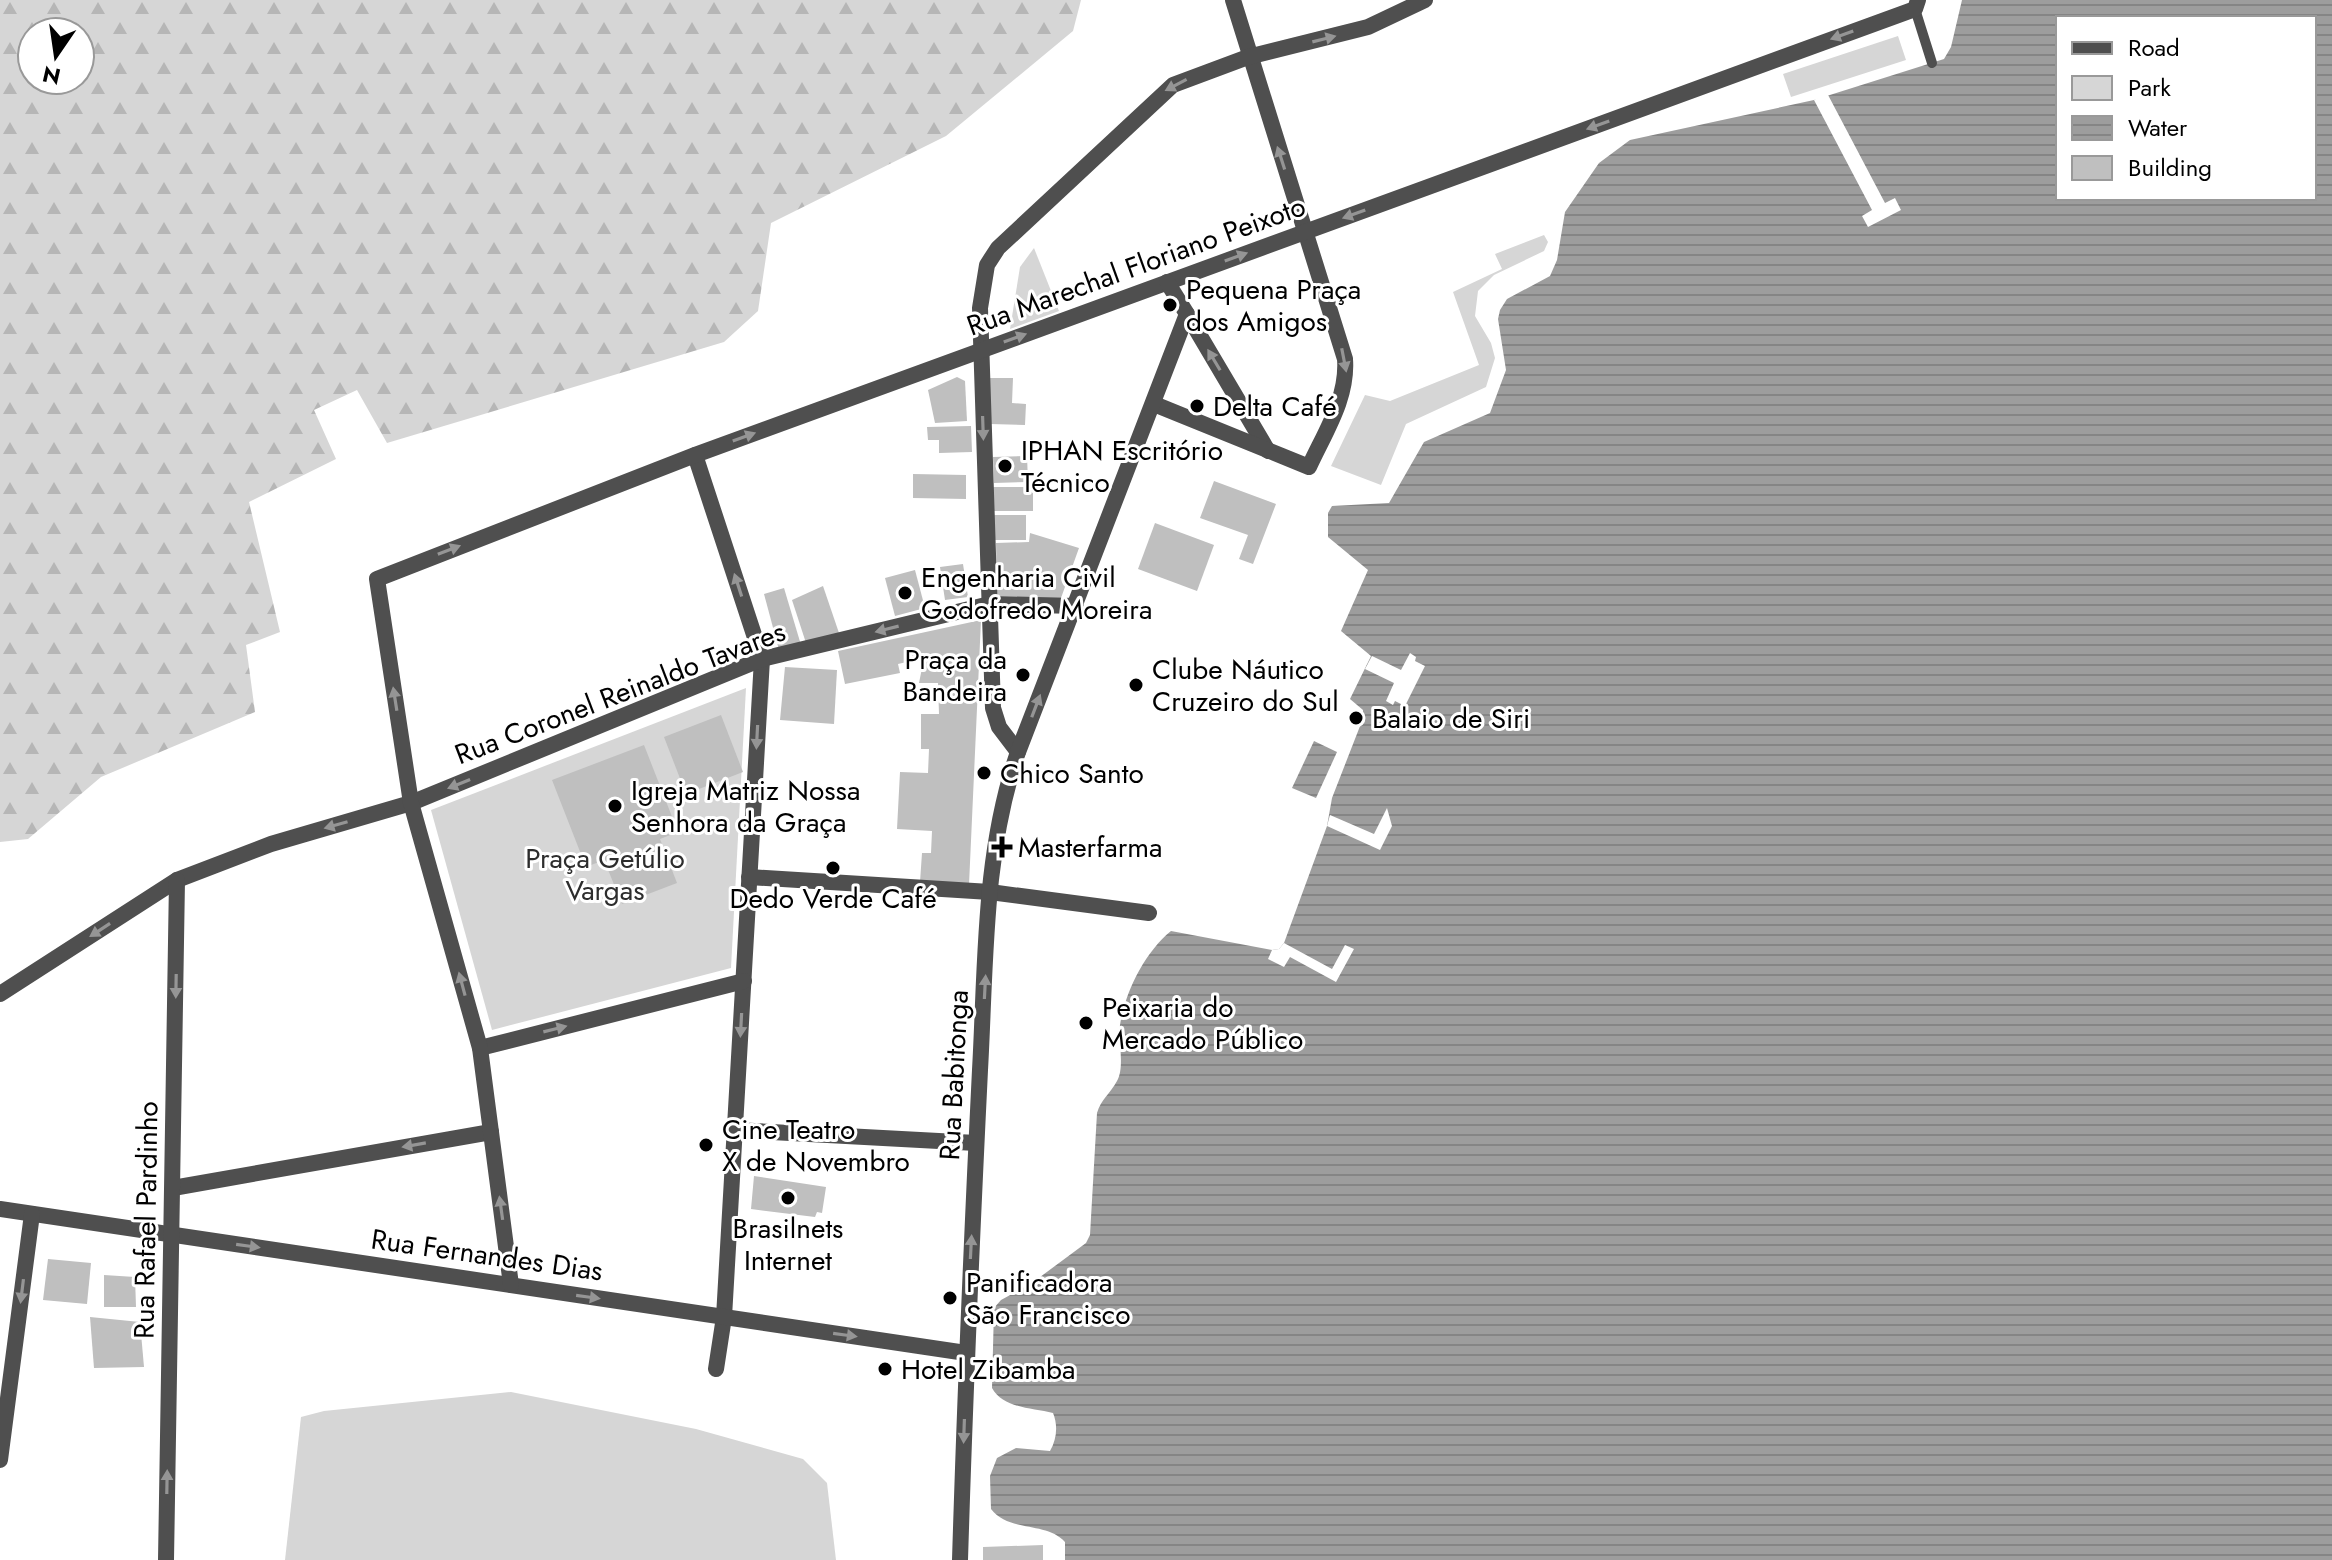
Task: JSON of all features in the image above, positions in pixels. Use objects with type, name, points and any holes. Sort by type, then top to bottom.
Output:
[{"type":"street","points":[[1154,404],[1309,467],[1347,378],[1345,359],[1248,57],[1233,0]]},
{"type":"street","points":[[1018,752],[999,727],[993,708],[981,350],[982,288],[987,265],[998,248],[1159,95],[1182,81],[1248,57],[1368,27],[1425,0]]},
{"type":"street","name":"Rua Marechal Floriano Peixoto","points":[[411,803],[377,579],[695,455],[1916,4]]},
{"type":"street","points":[[1167,282],[1268,451]]},
{"type":"street","name":"Rua Babitonga","points":[[960,1560],[976,1143],[990,892],[998,818],[1018,752],[1187,314]]},
{"type":"street","points":[[695,455],[762,659],[724,1317],[716,1369]]},
{"type":"street","points":[[990,604],[1076,606]]},
{"type":"street","name":"Rua Coronel Reinaldo Tavares","points":[[0,994],[177,880],[271,844],[411,803],[762,659],[990,604]]},
{"type":"street","points":[[411,803],[480,1048],[511,1285]]},
{"type":"street","points":[[749,877],[990,892],[1149,913]]},
{"type":"street","name":"Rua Rafael Pardinho","points":[[166,1560],[177,880]]},
{"type":"street","points":[[480,1048],[744,981]]},
{"type":"street","points":[[735,1130],[976,1143]]},
{"type":"street","points":[[173,1188],[491,1132]]},
{"type":"street","name":"Rua Fernandes Dias","points":[[0,1209],[966,1353]]},
{"type":"street","points":[[0,1460],[32,1214]]},
{"type":"lane","points":[[1916,4],[1932,63]]},
{"type":"green space","points":[[0,0],[1081,0],[1073,31],[946,136],[771,223],[758,311],[724,342],[387,443],[357,390],[314,410],[336,459],[249,502],[280,632],[246,645],[255,712],[101,777],[28,839],[0,842]]},
{"type":"green space","points":[[1898,36],[1906,60],[1791,97],[1783,74]]},
{"type":"green space","points":[[1544,235],[1548,242],[1544,251],[1494,275],[1478,291],[1475,316],[1491,343],[1495,358],[1486,387],[1406,424],[1381,485],[1331,466],[1365,395],[1390,401],[1479,365],[1453,292],[1502,269],[1495,254]]},
{"type":"green space","points":[[1034,248],[1059,311],[1010,329],[1020,267]]},
{"type":"green space","name":"Praça Getúlio Vargas","points":[[746,688],[731,968],[492,1030],[431,810]]},
{"type":"green space","points":[[511,1392],[696,1429],[803,1459],[827,1483],[836,1560],[285,1560],[301,1417],[324,1411]]},
{"type":"water","points":[[1962,0],[2332,0],[2332,1560],[1065,1560],[1065,1542],[1057,1536],[1008,1521],[991,1509],[990,1476],[997,1458],[1016,1448],[1050,1451],[1056,1427],[1053,1413],[1003,1400],[992,1388],[994,1308],[1001,1300],[1032,1283],[1086,1243],[1090,1235],[1097,1113],[1119,1075],[1120,1025],[1126,999],[1153,950],[1171,931],[1272,950],[1279,949],[1284,943],[1327,826],[1332,798],[1362,721],[1363,710],[1350,699],[1371,656],[1341,631],[1368,570],[1328,537],[1328,513],[1332,506],[1389,503],[1424,442],[1490,413],[1506,370],[1498,319],[1500,310],[1507,299],[1550,276],[1557,260],[1565,212],[1599,163],[1630,140],[1814,100],[1944,59],[1951,47]]},
{"type":"water","points":[[1314,741],[1337,752],[1316,798],[1292,788]]},
{"type":"pier","points":[[1827,93],[1885,203],[1895,198],[1901,210],[1868,227],[1862,216],[1872,210],[1814,100]]},
{"type":"pier","points":[[1410,653],[1416,657],[1415,661],[1425,666],[1405,706],[1395,701],[1393,705],[1386,701],[1394,683],[1365,669],[1372,656],[1401,670]]},
{"type":"pier","points":[[1387,808],[1392,826],[1380,850],[1327,826],[1330,815],[1374,834]]},
{"type":"pier","points":[[1284,943],[1332,969],[1345,945],[1354,949],[1336,982],[1290,957],[1284,967],[1268,959],[1272,950],[1279,949]]},
{"type":"building","points":[[957,377],[965,381],[967,421],[935,423],[928,390]]},
{"type":"building","points":[[990,378],[1013,378],[1012,403],[1026,404],[1025,425],[990,424]]},
{"type":"building","points":[[971,426],[972,452],[939,453],[939,440],[928,440],[927,427]]},
{"type":"building","points":[[1027,456],[1028,482],[994,483],[993,457]]},
{"type":"building","points":[[913,474],[966,475],[966,499],[913,498]]},
{"type":"building","points":[[1214,481],[1276,504],[1253,564],[1239,559],[1248,535],[1200,518]]},
{"type":"building","points":[[993,487],[1033,487],[1033,511],[993,511]]},
{"type":"building","points":[[994,515],[1026,515],[1026,540],[994,540]]},
{"type":"building","points":[[1155,523],[1214,545],[1197,591],[1138,569]]},
{"type":"building","points":[[1030,533],[1079,548],[1061,598],[997,598],[996,543],[1029,542]]},
{"type":"building","points":[[963,564],[968,597],[945,600],[940,567]]},
{"type":"building","name":"Engenharia Civil Godofredo Moreira","points":[[915,570],[925,608],[895,616],[885,578]]},
{"type":"building","points":[[823,586],[839,633],[806,643],[792,600]]},
{"type":"building","points":[[784,588],[801,645],[779,650],[764,594]]},
{"type":"building","points":[[981,620],[969,885],[920,882],[922,853],[931,853],[932,831],[897,829],[900,772],[928,773],[929,749],[921,749],[921,714],[939,714],[938,683],[919,683],[924,658],[898,664],[900,673],[845,684],[838,651]]},
{"type":"building","points":[[785,667],[837,670],[834,724],[780,720]]},
{"type":"building","points":[[721,715],[743,772],[686,794],[664,737]]},
{"type":"building","name":"Igreja Matriz Nossa Senhora da Graça","points":[[644,745],[678,832],[660,839],[677,883],[622,904],[604,860],[586,867],[552,780]]},
{"type":"building","name":"Brasilnets Internet","points":[[754,1176],[826,1187],[822,1213],[817,1212],[815,1217],[751,1209]]},
{"type":"building","points":[[48,1259],[91,1263],[87,1304],[43,1300]]},
{"type":"building","points":[[104,1275],[135,1277],[136,1307],[104,1307]]},
{"type":"building","points":[[90,1317],[140,1322],[144,1367],[94,1368]]},
{"type":"building","points":[[1043,1545],[1043,1560],[983,1560],[983,1547]]},
{"type":"place","name":"Pequena Praça dos Amigos","points":[[1170,305]]},
{"type":"place","name":"Delta Café","points":[[1197,406]]},
{"type":"place","name":"IPHAN Escritório Técnico","points":[[1005,466]]},
{"type":"place","name":"Engenharia Civil Godofredo Moreira","points":[[905,593]]},
{"type":"place","name":"Praça da Bandeira","points":[[1023,675]]},
{"type":"place","name":"Clube Náutico Cruzeiro do Sul","points":[[1136,685]]},
{"type":"place","name":"Balaio de Siri","points":[[1356,718]]},
{"type":"place","name":"Chico Santo","points":[[984,773]]},
{"type":"place","name":"Igreja Matriz Nossa Senhora da Graça","points":[[615,806]]},
{"type":"place","name":"Masterfarma","points":[[1002,847]]},
{"type":"place","name":"Dedo Verde Café","points":[[833,868]]},
{"type":"place","name":"Peixaria do Mercado Público","points":[[1086,1023]]},
{"type":"place","name":"Cine Teatro X de Novembro","points":[[706,1145]]},
{"type":"place","name":"Brasilnets Internet","points":[[788,1198]]},
{"type":"place","name":"Panificadora São Francisco","points":[[950,1298]]},
{"type":"place","name":"Hotel Zibamba","points":[[885,1369]]}]
